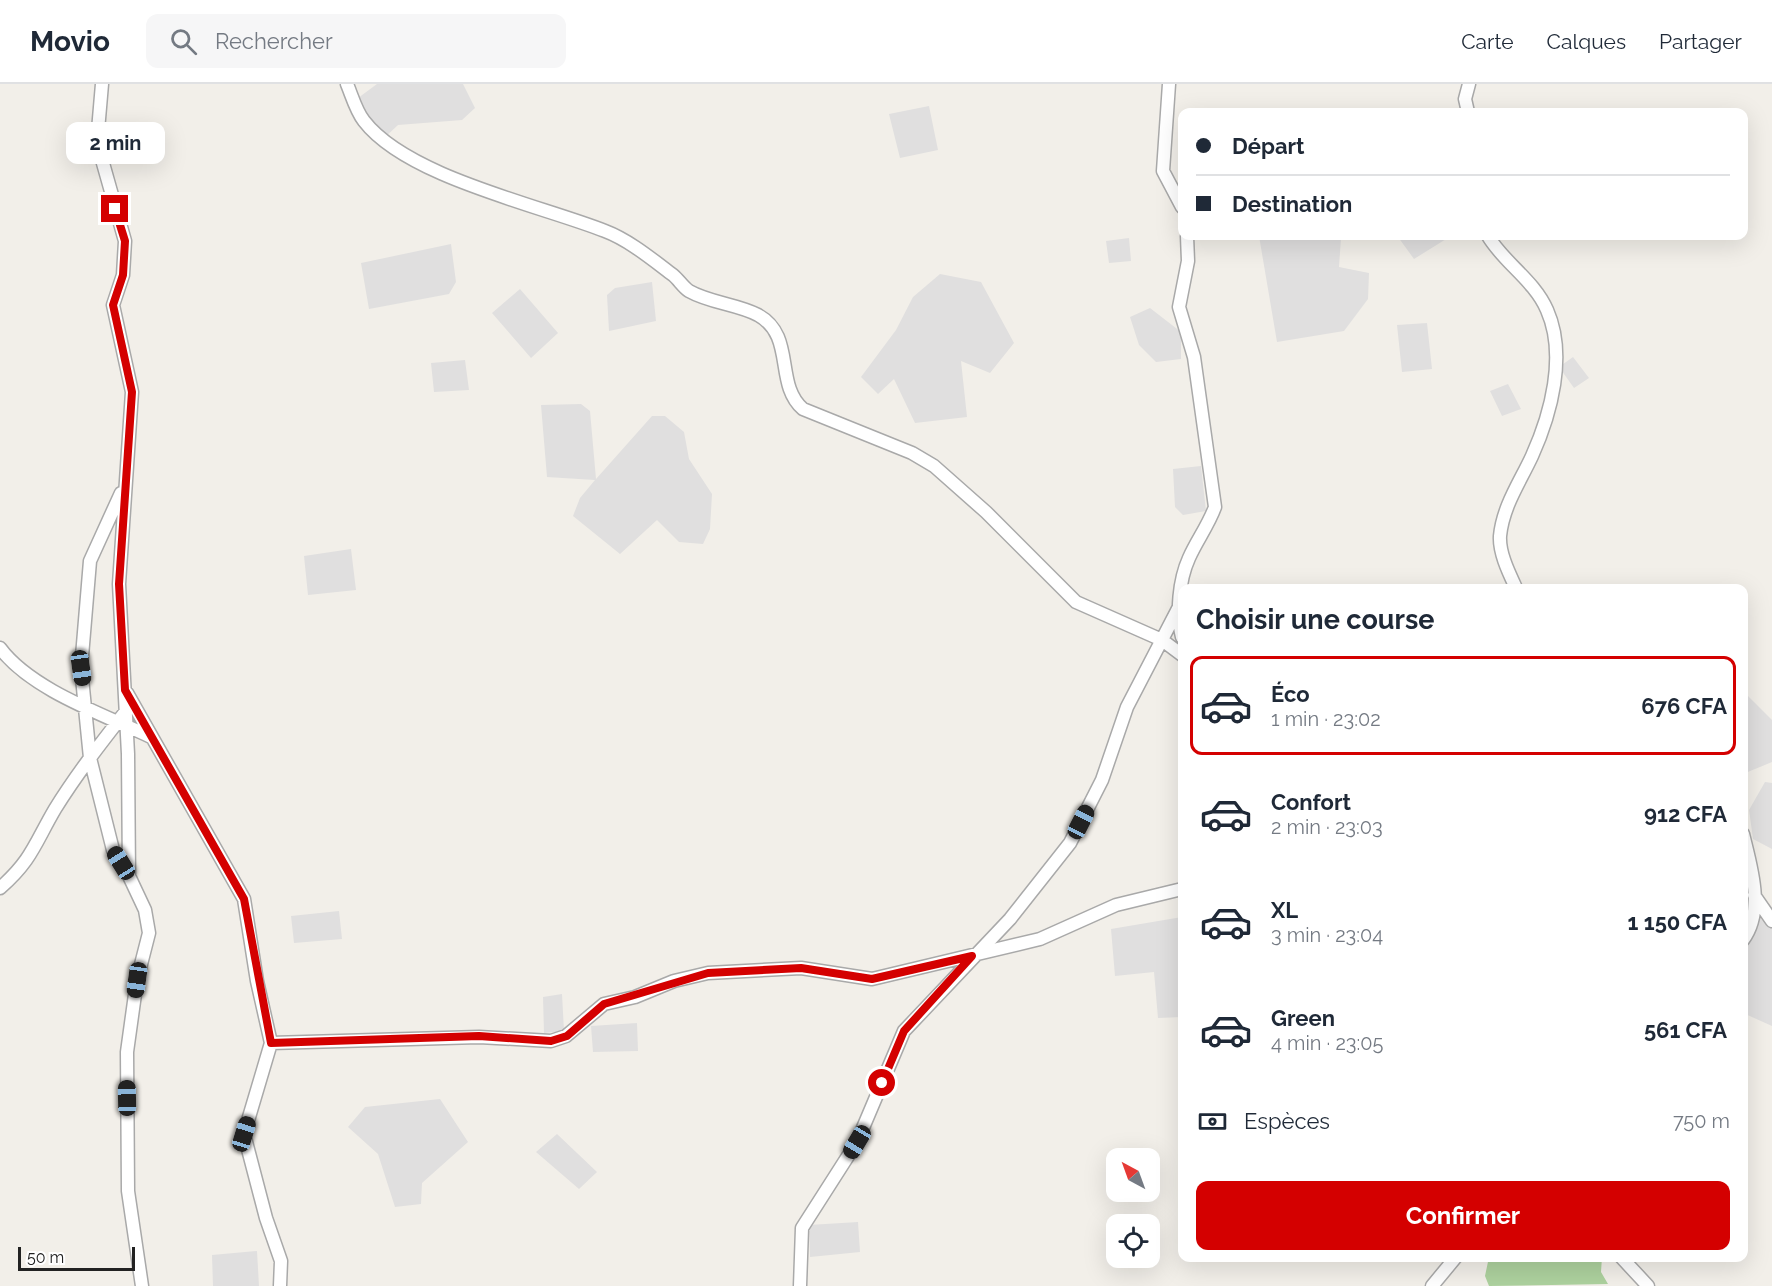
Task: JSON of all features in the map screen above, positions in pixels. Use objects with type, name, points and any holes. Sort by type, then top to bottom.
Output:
[{"type":"street","points":[[102,84],[97,142],[101,166],[125,241],[123,275],[113,305],[132,392],[119,584],[126,711],[122,724],[129,876]]},
{"type":"street","points":[[347,84],[363,120],[382,140],[411,160],[484,190],[608,231],[676,276],[687,290],[756,315],[770,324],[779,338],[793,400],[803,409],[912,453],[933,466],[986,512],[1076,602],[1162,640],[1178,652]]},
{"type":"street","points":[[1169,84],[1163,171],[1178,199]]},
{"type":"street","points":[[1467,108],[1465,99],[1469,84]]},
{"type":"street","points":[[1181,584],[1189,558],[1209,523],[1215,507],[1196,368],[1179,307],[1188,261],[1187,240]]},
{"type":"street","points":[[1492,240],[1530,282],[1547,310],[1554,334],[1556,366],[1544,425],[1531,458],[1512,490],[1500,537],[1505,564],[1514,584]]},
{"type":"street","points":[[124,486],[90,561],[81,668],[90,758],[113,850],[146,910],[150,933],[137,980],[127,1052],[128,1191],[142,1286]]},
{"type":"street","points":[[800,1286],[802,1228],[857,1142],[904,1031],[972,956],[1010,919],[1070,843],[1102,780],[1127,707],[1178,607]]},
{"type":"street","points":[[0,648],[39,681],[151,737]]},
{"type":"street","points":[[125,690],[244,899],[271,1043],[244,1134],[266,1218],[281,1261],[280,1286]]},
{"type":"street","points":[[0,888],[19,871],[36,847],[55,809],[90,758],[122,724]]},
{"type":"street","points":[[1748,854],[1753,874],[1754,895],[1754,912],[1748,927]]},
{"type":"street","points":[[271,1043],[479,1036],[551,1041],[567,1036],[604,1004],[708,973],[801,968],[872,979],[1041,939],[1116,905],[1178,890]]},
{"type":"street","points":[[1754,895],[1772,921]]},
{"type":"street","points":[[1432,1286],[1452,1262]]},
{"type":"street","points":[[1626,1262],[1648,1286]]},
{"type":"shaded area","points":[[377,84],[463,84],[475,108],[462,120],[398,125],[382,140],[354,101]]},
{"type":"shaded area","points":[[929,106],[938,150],[900,158],[889,114]]},
{"type":"shaded area","points":[[1129,238],[1131,261],[1109,263],[1106,241]]},
{"type":"shaded area","points":[[1260,240],[1341,240],[1339,267],[1369,273],[1368,299],[1344,331],[1277,342]]},
{"type":"shaded area","points":[[1400,240],[1445,240],[1414,259]]},
{"type":"shaded area","points":[[451,244],[456,282],[449,294],[369,309],[361,263]]},
{"type":"shaded area","points":[[940,274],[981,282],[1014,343],[990,373],[961,361],[967,417],[915,423],[894,379],[878,394],[861,377],[896,330],[913,297]]},
{"type":"shaded area","points":[[652,282],[656,321],[609,331],[607,295],[615,288]]},
{"type":"shaded area","points":[[520,289],[558,333],[531,358],[492,313]]},
{"type":"shaded area","points":[[1150,308],[1181,332],[1181,359],[1156,362],[1139,345],[1130,317]]},
{"type":"shaded area","points":[[1427,323],[1432,369],[1402,372],[1397,325]]},
{"type":"shaded area","points":[[1573,357],[1589,378],[1574,388],[1559,367]]},
{"type":"shaded area","points":[[465,360],[469,390],[434,392],[431,363]]},
{"type":"shaded area","points":[[1508,384],[1521,409],[1502,416],[1490,391]]},
{"type":"shaded area","points":[[581,404],[590,411],[596,479],[652,416],[665,416],[684,432],[689,459],[712,494],[710,529],[703,544],[679,542],[657,520],[620,554],[573,516],[580,498],[595,480],[547,477],[541,405]]},
{"type":"shaded area","points":[[1201,466],[1206,511],[1183,515],[1175,507],[1173,469]]},
{"type":"shaded area","points":[[351,549],[356,590],[308,595],[304,556]]},
{"type":"shaded area","points":[[1748,696],[1772,720],[1772,762],[1748,772]]},
{"type":"shaded area","points":[[1765,782],[1772,783],[1772,849],[1753,839],[1749,810]]},
{"type":"shaded area","points":[[1754,895],[1772,921],[1772,1026],[1748,1015],[1748,899]]},
{"type":"shaded area","points":[[339,911],[342,939],[294,943],[291,916]]},
{"type":"shaded area","points":[[1178,918],[1178,1017],[1158,1018],[1154,972],[1115,976],[1111,929]]},
{"type":"shaded area","points":[[562,994],[564,1031],[544,1033],[543,997]]},
{"type":"shaded area","points":[[637,1023],[638,1051],[593,1052],[591,1026]]},
{"type":"shaded area","points":[[440,1099],[468,1142],[422,1183],[421,1204],[395,1207],[378,1154],[348,1127],[365,1107]]},
{"type":"shaded area","points":[[557,1134],[597,1172],[579,1189],[536,1152]]},
{"type":"shaded area","points":[[858,1222],[860,1252],[810,1257],[809,1225]]},
{"type":"shaded area","points":[[257,1251],[259,1286],[213,1286],[212,1255]]},
{"type":"green space","points":[[1488,1262],[1602,1262],[1601,1272],[1608,1284],[1489,1286],[1485,1276]]},
{"type":"route","points":[[115,209],[125,241],[123,275],[113,305],[132,392],[119,584],[125,690],[244,899],[257,981],[271,1043],[479,1036],[551,1041],[567,1036],[604,1004],[635,997],[674,981],[708,973],[801,968],[872,979],[972,956],[904,1031],[882,1083]]}]
